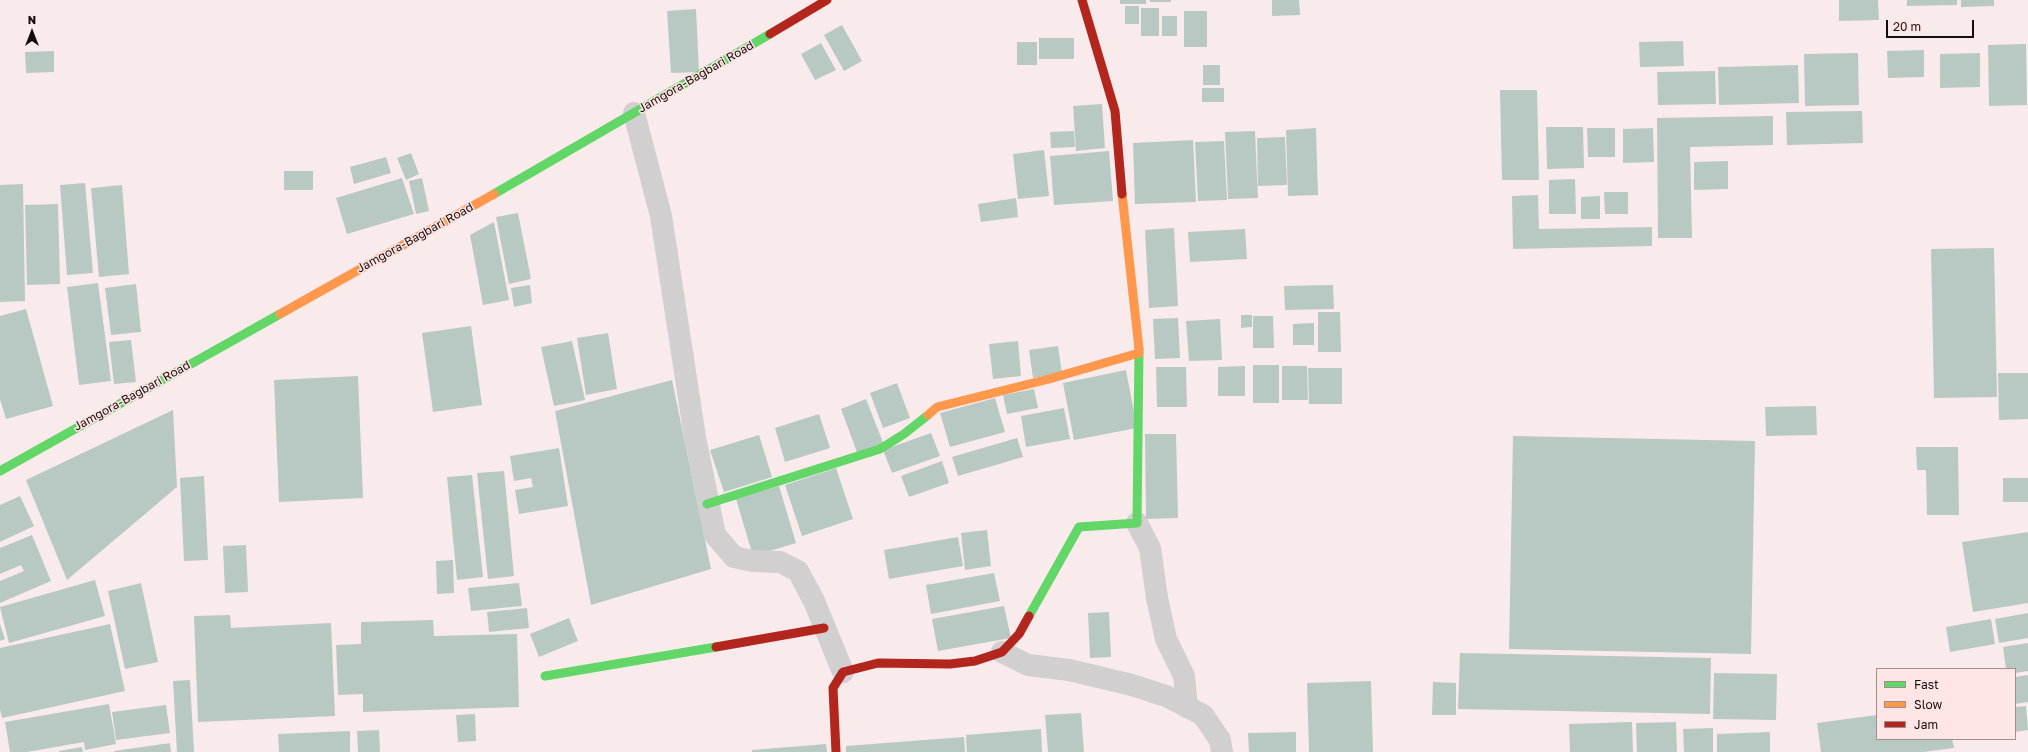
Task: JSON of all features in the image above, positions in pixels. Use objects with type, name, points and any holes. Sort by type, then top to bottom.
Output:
[{"type":"street","name":"Jamgora-Bagbari Road","points":[[0,471],[550,162],[827,0]]},
{"type":"street","points":[[1082,0],[1115,111],[1126,240],[1139,353],[1137,523],[1150,548],[1157,598],[1166,640],[1184,676],[1187,707]]},
{"type":"street","points":[[634,113],[661,216],[694,437],[715,535],[734,557],[753,561],[780,562],[798,571],[814,602],[843,672]]},
{"type":"street","points":[[708,504],[880,449],[904,434],[937,406],[1049,379],[1139,353]]},
{"type":"street","points":[[836,752],[833,688],[843,672],[878,663],[950,664],[975,661],[1002,652],[1019,634],[1079,527],[1137,523]]},
{"type":"street","points":[[545,676],[824,628]]},
{"type":"street","points":[[1002,652],[1028,665],[1069,670],[1132,685],[1166,696],[1203,715],[1220,740],[1222,752]]},
{"type":"building","points":[[1120,0],[1146,0],[1146,4],[1120,4]]},
{"type":"building","points":[[1150,0],[1171,0],[1171,2],[1150,2]]},
{"type":"building","points":[[1272,0],[1299,0],[1300,15],[1272,16]]},
{"type":"building","points":[[1839,0],[1878,0],[1879,20],[1839,21]]},
{"type":"building","points":[[1907,0],[1957,0],[1957,5],[1907,6]]},
{"type":"building","points":[[1961,0],[1994,0],[1994,6],[1961,7]]},
{"type":"building","points":[[1125,6],[1139,6],[1139,24],[1125,24]]},
{"type":"building","points":[[1141,8],[1159,8],[1159,36],[1141,36]]},
{"type":"building","points":[[696,9],[699,72],[671,73],[667,11]]},
{"type":"building","points":[[1184,11],[1207,11],[1207,47],[1184,47]]},
{"type":"building","points":[[1162,16],[1177,16],[1177,36],[1162,36]]},
{"type":"building","points":[[842,25],[862,61],[844,71],[824,35]]},
{"type":"building","points":[[1039,38],[1074,38],[1074,59],[1039,59]]},
{"type":"building","points":[[1683,41],[1684,66],[1640,67],[1639,42]]},
{"type":"building","points":[[1017,42],[1037,42],[1037,65],[1017,65]]},
{"type":"building","points":[[821,43],[836,70],[815,80],[801,54]]},
{"type":"building","points":[[2026,44],[2027,105],[1989,106],[1988,45]]},
{"type":"building","points":[[1924,50],[1924,77],[1888,78],[1887,51]]},
{"type":"building","points":[[54,51],[54,72],[26,73],[25,52]]},
{"type":"building","points":[[1858,53],[1859,105],[1805,106],[1804,54]]},
{"type":"building","points":[[1980,53],[1980,87],[1940,88],[1940,54]]},
{"type":"building","points":[[1203,65],[1220,65],[1220,85],[1203,85]]},
{"type":"building","points":[[1798,65],[1799,103],[1719,105],[1718,67]]},
{"type":"building","points":[[1715,71],[1716,104],[1658,105],[1657,72]]},
{"type":"building","points":[[1202,88],[1224,88],[1224,102],[1202,102]]},
{"type":"building","points":[[1500,90],[1537,90],[1539,180],[1502,180]]},
{"type":"building","points":[[1102,104],[1105,148],[1076,151],[1073,106]]},
{"type":"building","points":[[1862,111],[1863,143],[1787,145],[1786,112]]},
{"type":"building","points":[[1773,116],[1773,145],[1690,147],[1692,238],[1658,238],[1657,118]]},
{"type":"building","points":[[1546,127],[1583,127],[1584,168],[1547,169]]},
{"type":"building","points":[[1316,128],[1318,195],[1288,196],[1286,130]]},
{"type":"building","points":[[1587,128],[1615,128],[1615,157],[1588,157]]},
{"type":"building","points":[[1653,128],[1654,162],[1623,163],[1623,129]]},
{"type":"building","points":[[1074,131],[1075,147],[1051,148],[1050,132]]},
{"type":"building","points":[[1255,131],[1258,198],[1228,199],[1225,132]]},
{"type":"building","points":[[1285,137],[1287,185],[1258,186],[1257,138]]},
{"type":"building","points":[[1193,140],[1196,202],[1135,204],[1133,143]]},
{"type":"building","points":[[1224,141],[1227,200],[1198,201],[1195,142]]},
{"type":"building","points":[[1044,150],[1049,196],[1018,199],[1013,154]]},
{"type":"building","points":[[1109,151],[1113,201],[1054,205],[1050,156]]},
{"type":"building","points":[[411,153],[419,174],[406,180],[397,158]]},
{"type":"building","points":[[386,157],[391,173],[354,184],[350,167]]},
{"type":"building","points":[[1728,161],[1728,189],[1694,190],[1694,162]]},
{"type":"building","points":[[284,171],[313,171],[313,190],[284,190]]},
{"type":"building","points":[[402,178],[414,214],[347,234],[336,198]]},
{"type":"building","points":[[422,178],[429,211],[416,214],[409,181]]},
{"type":"building","points":[[1575,179],[1576,214],[1549,214],[1549,180]]},
{"type":"building","points":[[85,183],[93,273],[67,275],[60,185]]},
{"type":"building","points":[[23,184],[25,301],[0,302],[0,185]]},
{"type":"building","points":[[122,185],[129,274],[99,277],[91,188]]},
{"type":"building","points":[[1604,192],[1628,192],[1628,214],[1605,214]]},
{"type":"building","points":[[1538,195],[1539,229],[1652,227],[1652,246],[1513,249],[1512,196]]},
{"type":"building","points":[[1600,196],[1600,219],[1581,219],[1581,197]]},
{"type":"building","points":[[1016,198],[1018,217],[981,222],[978,204]]},
{"type":"building","points":[[58,204],[60,284],[27,285],[25,205]]},
{"type":"building","points":[[518,213],[531,279],[509,284],[496,217]]},
{"type":"building","points":[[494,222],[509,300],[483,305],[470,235]]},
{"type":"building","points":[[1174,228],[1178,306],[1149,308],[1145,230]]},
{"type":"building","points":[[1245,229],[1247,259],[1190,262],[1188,232]]},
{"type":"building","points":[[1994,248],[1997,397],[1934,398],[1931,249]]},
{"type":"building","points":[[98,283],[111,381],[79,385],[67,287]]},
{"type":"building","points":[[136,284],[141,332],[111,335],[105,288]]},
{"type":"building","points":[[530,285],[532,303],[514,307],[511,288]]},
{"type":"building","points":[[1333,285],[1334,309],[1285,310],[1284,286]]},
{"type":"building","points":[[26,309],[53,406],[6,419],[0,399],[0,316]]},
{"type":"building","points":[[1318,312],[1340,312],[1341,352],[1318,352]]},
{"type":"building","points":[[1241,315],[1252,315],[1252,327],[1241,328]]},
{"type":"building","points":[[1253,316],[1273,316],[1274,348],[1253,348]]},
{"type":"building","points":[[1178,318],[1180,358],[1155,359],[1153,319]]},
{"type":"building","points":[[1220,319],[1222,360],[1189,361],[1186,321]]},
{"type":"building","points":[[1314,323],[1314,345],[1293,345],[1293,324]]},
{"type":"building","points":[[471,326],[482,405],[433,412],[422,333]]},
{"type":"building","points":[[608,333],[617,389],[586,395],[577,338]]},
{"type":"building","points":[[131,340],[136,382],[114,384],[109,342]]},
{"type":"building","points":[[572,341],[585,400],[554,406],[541,347]]},
{"type":"building","points":[[1018,341],[1021,376],[993,379],[989,344]]},
{"type":"building","points":[[1058,346],[1062,373],[1033,378],[1029,350]]},
{"type":"building","points":[[1253,365],[1279,365],[1279,403],[1253,403]]},
{"type":"building","points":[[1245,366],[1245,396],[1218,396],[1218,367]]},
{"type":"building","points":[[1282,366],[1307,366],[1308,400],[1282,400]]},
{"type":"building","points":[[1156,367],[1186,367],[1187,407],[1157,407]]},
{"type":"building","points":[[1308,368],[1342,368],[1342,404],[1309,404]]},
{"type":"building","points":[[1126,370],[1137,428],[1074,440],[1063,383]]},
{"type":"building","points":[[1998,373],[2028,373],[2028,419],[1999,420]]},
{"type":"building","points":[[358,376],[363,498],[279,502],[274,380]]},
{"type":"building","points":[[672,380],[711,569],[591,605],[555,411]]},
{"type":"building","points":[[897,383],[910,418],[883,428],[870,393]]},
{"type":"building","points":[[1034,389],[1038,408],[1007,414],[1003,395]]},
{"type":"building","points":[[995,398],[1005,432],[950,447],[940,413]]},
{"type":"building","points":[[866,399],[884,445],[858,455],[841,409]]},
{"type":"building","points":[[1816,406],[1817,435],[1766,436],[1765,407]]},
{"type":"building","points":[[1064,408],[1070,439],[1026,447],[1021,416]]},
{"type":"building","points":[[173,410],[177,487],[67,580],[26,480]]},
{"type":"building","points":[[819,414],[830,448],[785,462],[775,428]]},
{"type":"building","points":[[931,433],[940,456],[892,473],[883,450]]},
{"type":"building","points":[[1145,434],[1176,434],[1178,518],[1146,519]]},
{"type":"building","points":[[759,435],[772,477],[724,492],[710,450]]},
{"type":"building","points":[[1513,436],[1755,441],[1751,654],[1509,649]]},
{"type":"building","points":[[1017,438],[1023,457],[958,476],[952,457]]},
{"type":"building","points":[[1916,447],[1958,447],[1959,515],[1927,515],[1926,470],[1917,470]]},
{"type":"building","points":[[559,448],[568,506],[519,514],[515,490],[533,487],[531,478],[514,481],[510,456]]},
{"type":"building","points":[[942,461],[949,483],[909,497],[901,476]]},
{"type":"building","points":[[836,468],[853,519],[802,536],[785,485]]},
{"type":"building","points":[[504,471],[514,576],[488,579],[477,473]]},
{"type":"building","points":[[472,475],[483,577],[457,580],[447,477]]},
{"type":"building","points":[[204,476],[208,560],[184,561],[180,478]]},
{"type":"building","points":[[2003,478],[2028,478],[2028,502],[2003,502]]},
{"type":"building","points":[[779,486],[796,543],[753,556],[736,499]]},
{"type":"building","points":[[20,496],[34,526],[0,542],[0,505]]},
{"type":"building","points":[[987,530],[991,566],[965,570],[961,533]]},
{"type":"building","points":[[2028,532],[2028,603],[1973,612],[1962,542]]},
{"type":"building","points":[[32,535],[51,581],[0,603],[0,581],[24,571],[21,565],[0,574],[0,548]]},
{"type":"building","points":[[958,537],[963,566],[889,579],[884,550]]},
{"type":"building","points":[[246,545],[248,592],[225,593],[223,546]]},
{"type":"building","points":[[453,560],[454,593],[437,594],[436,561]]},
{"type":"building","points":[[994,573],[1000,601],[931,614],[926,585]]},
{"type":"building","points":[[95,580],[105,616],[9,643],[0,607]]},
{"type":"building","points":[[141,583],[158,662],[125,669],[108,591]]},
{"type":"building","points":[[519,583],[522,606],[471,611],[468,588]]},
{"type":"building","points":[[1004,606],[1011,638],[938,651],[932,619]]},
{"type":"building","points":[[527,608],[529,628],[489,632],[487,612]]},
{"type":"building","points":[[1109,612],[1111,657],[1090,658],[1088,613]]},
{"type":"building","points":[[2028,613],[2028,638],[1999,643],[1995,619]]},
{"type":"building","points":[[230,615],[231,628],[331,623],[335,716],[198,722],[194,616]]},
{"type":"building","points":[[569,618],[578,641],[539,657],[530,634]]},
{"type":"building","points":[[1991,619],[1995,644],[1950,652],[1946,627]]},
{"type":"building","points":[[433,620],[434,636],[517,634],[519,707],[363,712],[363,694],[338,695],[336,645],[361,644],[361,622]]},
{"type":"building","points":[[0,624],[5,639],[0,641]]},
{"type":"building","points":[[110,624],[125,691],[2,718],[0,709],[0,648]]},
{"type":"building","points":[[2028,643],[2028,671],[2016,673],[2016,668],[2006,668],[2003,647]]},
{"type":"building","points":[[1460,653],[1711,658],[1710,714],[1458,709]]},
{"type":"building","points":[[1714,673],[1777,674],[1776,720],[1713,719]]},
{"type":"building","points":[[2028,675],[2028,702],[2016,704],[2016,677]]},
{"type":"building","points":[[190,680],[194,752],[177,752],[173,681]]},
{"type":"building","points":[[1371,681],[1373,752],[1309,752],[1307,683]]},
{"type":"building","points":[[1433,682],[1456,683],[1456,715],[1432,715]]},
{"type":"building","points":[[109,704],[116,744],[85,750],[84,742],[27,752],[10,752],[5,722]]},
{"type":"building","points":[[166,705],[170,733],[116,740],[112,712]]},
{"type":"building","points":[[2026,706],[2028,730],[2016,732],[2016,707]]},
{"type":"building","points":[[1081,713],[1084,752],[1048,752],[1045,715]]},
{"type":"building","points":[[475,714],[476,741],[458,742],[456,715]]},
{"type":"building","points":[[1876,715],[1876,740],[1952,740],[1954,748],[1923,752],[1821,752],[1817,723]]},
{"type":"building","points":[[1632,722],[1633,752],[1570,752],[1569,724]]},
{"type":"building","points":[[1676,722],[1677,752],[1637,752],[1636,723]]},
{"type":"building","points":[[1713,728],[1713,752],[1684,752],[1683,729]]},
{"type":"building","points":[[1041,729],[1042,752],[967,752],[966,735]]},
{"type":"building","points":[[379,730],[380,752],[358,752],[357,731]]},
{"type":"building","points":[[350,731],[350,752],[279,752],[278,734]]},
{"type":"building","points":[[1296,732],[1296,752],[1249,752],[1248,733]]},
{"type":"building","points":[[1770,732],[1770,752],[1717,752],[1717,734]]},
{"type":"building","points":[[964,737],[965,752],[846,752],[846,746]]},
{"type":"building","points":[[170,743],[171,752],[114,752],[114,751]]},
{"type":"building","points":[[826,744],[827,752],[752,752],[752,750]]},
{"type":"building","points":[[82,747],[83,752],[59,752],[59,751]]},
{"type":"traffic: fast","points":[[494,194],[770,34]]},
{"type":"traffic: fast","points":[[0,471],[280,314]]},
{"type":"traffic: fast","points":[[1029,616],[1079,527],[1137,523],[1139,349]]},
{"type":"traffic: fast","points":[[707,504],[880,449],[904,434],[928,415]]},
{"type":"traffic: fast","points":[[545,676],[716,647]]},
{"type":"traffic: slow","points":[[280,314],[494,194]]},
{"type":"traffic: slow","points":[[1122,194],[1139,349]]},
{"type":"traffic: slow","points":[[928,415],[937,407],[1049,379],[1139,353]]},
{"type":"traffic: jam","points":[[770,34],[827,0]]},
{"type":"traffic: jam","points":[[1082,0],[1115,111],[1122,194]]},
{"type":"traffic: jam","points":[[836,752],[833,688],[843,672],[878,663],[950,664],[975,661],[1002,652],[1019,634],[1029,616]]},
{"type":"traffic: jam","points":[[716,647],[824,628]]}]
